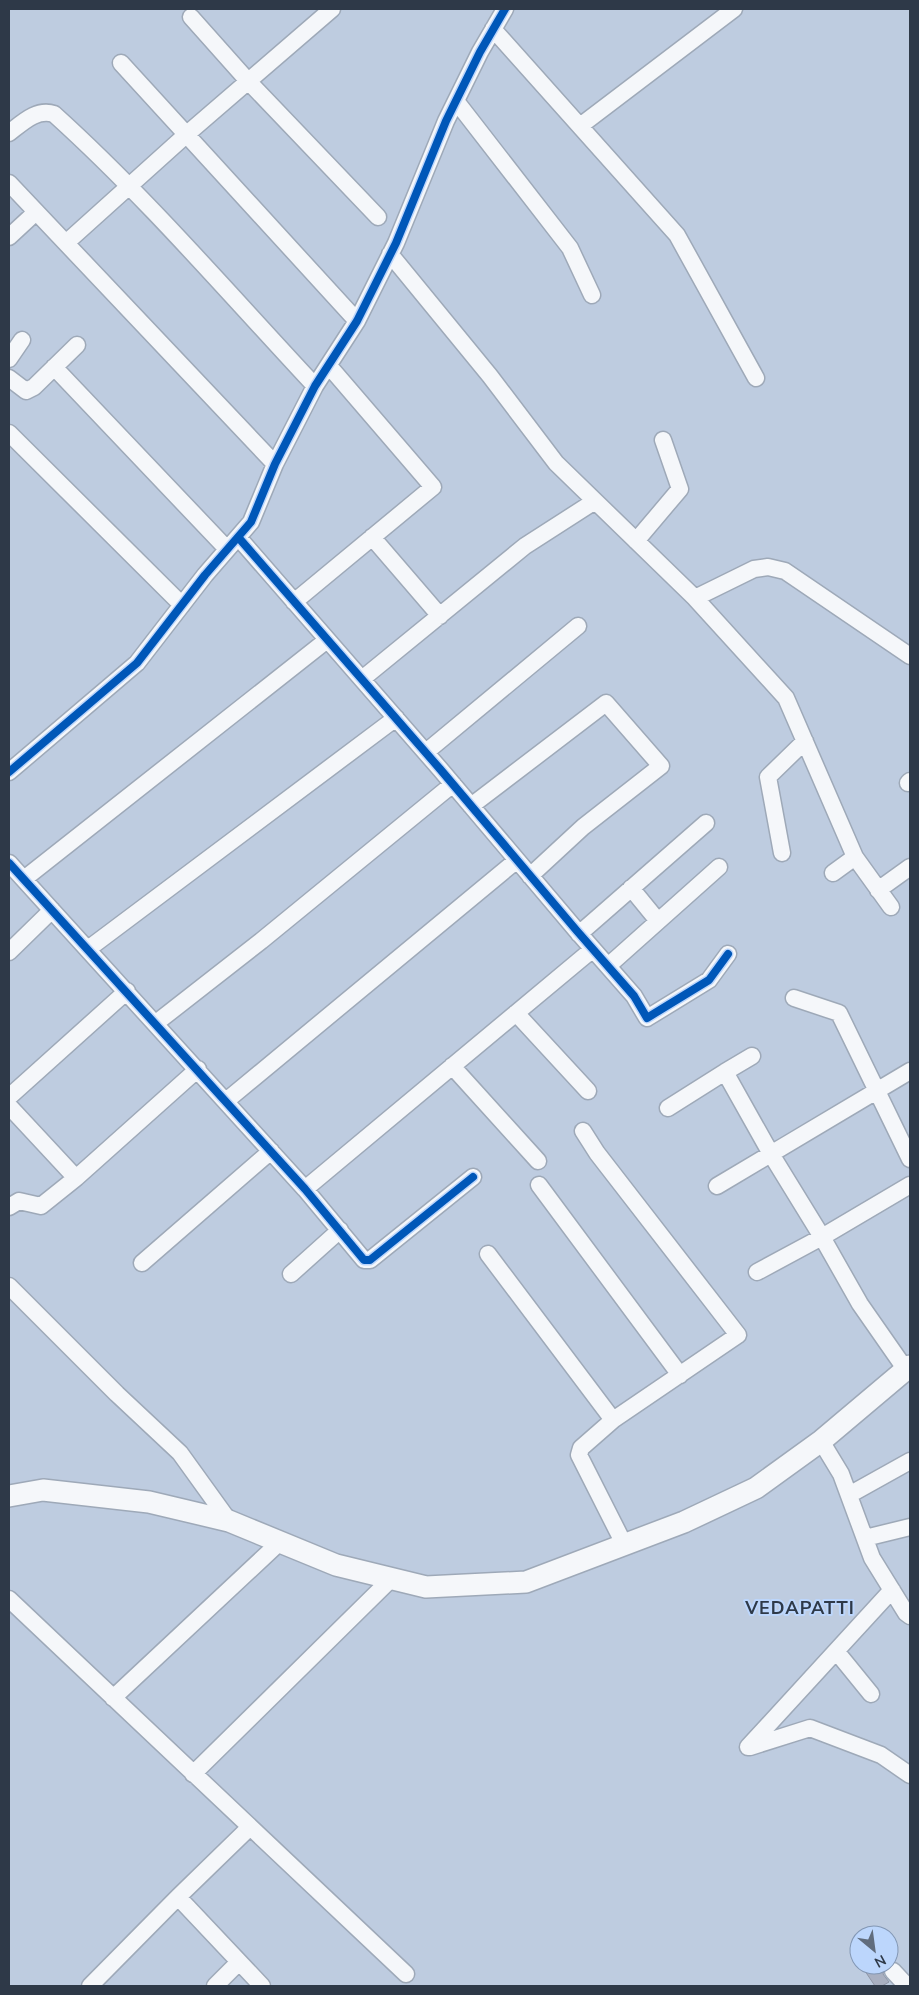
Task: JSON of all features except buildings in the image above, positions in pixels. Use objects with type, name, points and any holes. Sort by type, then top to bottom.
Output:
[{"type":"main road","points":[[9,1496],[43,1490],[149,1502],[229,1521],[336,1565],[426,1587],[526,1582],[684,1522],[756,1488],[820,1441],[908,1368]]},
{"type":"street","points":[[67,242],[187,134],[332,9]]},
{"type":"street","points":[[9,772],[136,663],[251,522],[275,464],[315,386],[358,321],[390,254],[446,121],[505,9]]},
{"type":"street","points":[[580,126],[734,9]]},
{"type":"street","points":[[191,17],[248,81],[378,217]]},
{"type":"street","points":[[493,29],[677,235],[756,378]]},
{"type":"street","points":[[121,63],[358,321]]},
{"type":"street","points":[[456,101],[570,248],[592,295]]},
{"type":"street","points":[[9,133],[31,117],[46,111],[54,114],[92,148],[130,187],[315,386]]},
{"type":"street","points":[[9,183],[67,242],[275,464]]},
{"type":"street","points":[[9,237],[36,212]]},
{"type":"street","points":[[390,254],[472,354],[556,463],[695,598],[786,698],[854,857],[892,907]]},
{"type":"street","points":[[9,358],[22,340]]},
{"type":"street","points":[[9,378],[26,391],[34,387],[77,345]]},
{"type":"street","points":[[294,602],[433,487],[329,366]]},
{"type":"street","points":[[54,367],[294,602],[454,784],[579,934],[634,996],[647,1018],[709,980],[728,954]]},
{"type":"street","points":[[9,433],[182,605]]},
{"type":"street","points":[[636,541],[680,488],[664,440]]},
{"type":"street","points":[[362,679],[525,546],[596,501]]},
{"type":"street","points":[[372,537],[440,616]]},
{"type":"street","points":[[695,598],[754,569],[768,567],[785,571],[910,656]]},
{"type":"street","points":[[426,752],[578,626]]},
{"type":"street","points":[[24,879],[327,640]]},
{"type":"street","points":[[471,806],[606,703],[661,766],[583,828],[530,876]]},
{"type":"street","points":[[88,949],[396,718]]},
{"type":"street","points":[[782,852],[768,777],[805,741]]},
{"type":"street","points":[[156,1023],[261,941],[454,784]]},
{"type":"street","points":[[579,934],[706,823]]},
{"type":"street","points":[[833,873],[854,857]]},
{"type":"street","points":[[226,1101],[517,860]]},
{"type":"street","points":[[9,863],[198,1069],[305,1189],[364,1260],[370,1260],[473,1177]]},
{"type":"street","points":[[608,966],[720,867]]},
{"type":"street","points":[[878,890],[910,867]]},
{"type":"street","points":[[631,888],[658,921]]},
{"type":"street","points":[[9,952],[52,910]]},
{"type":"street","points":[[305,1189],[592,949]]},
{"type":"street","points":[[9,1097],[127,991]]},
{"type":"street","points":[[794,998],[839,1013],[910,1159]]},
{"type":"street","points":[[516,1013],[588,1091]]},
{"type":"street","points":[[668,1108],[752,1056]]},
{"type":"street","points":[[452,1066],[538,1161]]},
{"type":"street","points":[[9,1207],[19,1201],[41,1206],[76,1178],[198,1069]]},
{"type":"street","points":[[717,1186],[910,1071]]},
{"type":"street","points":[[725,1072],[860,1304],[908,1368]]},
{"type":"street","points":[[9,1106],[76,1178]]},
{"type":"street","points":[[583,1131],[597,1153],[738,1335],[613,1420],[581,1448],[579,1455],[624,1544]]},
{"type":"street","points":[[142,1263],[271,1151]]},
{"type":"street","points":[[539,1185],[680,1375]]},
{"type":"street","points":[[757,1272],[910,1186]]},
{"type":"street","points":[[291,1274],[340,1230]]},
{"type":"street","points":[[488,1254],[613,1420]]},
{"type":"street","points":[[9,1286],[117,1394],[180,1453],[229,1521]]},
{"type":"street","points":[[820,1441],[840,1474],[872,1558],[906,1613],[910,1616]]},
{"type":"street","points":[[849,1495],[910,1461]]},
{"type":"street","points":[[865,1538],[910,1527]]},
{"type":"street","points":[[114,1698],[280,1541]]},
{"type":"street","points":[[193,1774],[392,1578]]},
{"type":"street","points":[[892,1590],[748,1748],[810,1728],[881,1755],[910,1775]]},
{"type":"street","points":[[9,1599],[406,1974]]},
{"type":"street","points":[[836,1651],[871,1694]]},
{"type":"street","points":[[90,1986],[250,1827]]},
{"type":"street","points":[[178,1897],[262,1986]]},
{"type":"street","points":[[215,1986],[239,1962]]},
{"type":"street","points":[[896,1975],[906,1986]]},
{"type":"cycle path","points":[[9,772],[137,663],[205,575],[251,522],[275,464],[315,386],[357,321],[396,243],[446,121],[480,52],[505,9]]},
{"type":"cycle path","points":[[238,537],[634,996],[647,1018],[709,980],[728,954]]},
{"type":"cycle path","points":[[9,863],[305,1189],[364,1260],[370,1260],[473,1177]]},
{"type":"district","name":"VEDAPATTI","points":[[800,1608]]}]
